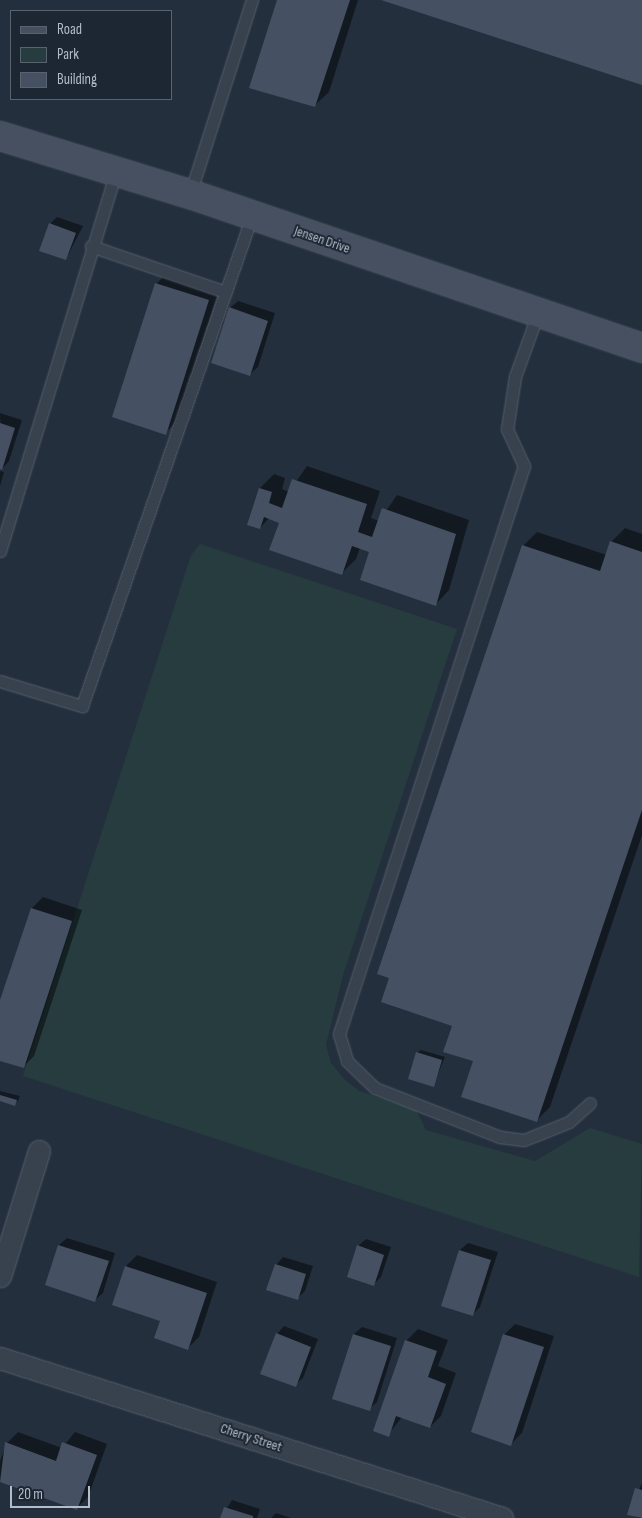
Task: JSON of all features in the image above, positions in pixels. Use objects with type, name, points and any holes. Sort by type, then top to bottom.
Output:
[{"type":"main road","name":"Jensen Drive","points":[[0,136],[190,194],[642,348]]},
{"type":"street","points":[[0,1276],[39,1151]]},
{"type":"street","name":"Cherry Street","points":[[0,1358],[502,1518]]},
{"type":"lane","points":[[190,194],[252,0]]},
{"type":"lane","points":[[0,551],[91,246],[116,172]]},
{"type":"lane","points":[[0,680],[82,706],[252,216]]},
{"type":"lane","points":[[91,246],[225,292]]},
{"type":"lane","points":[[538,313],[515,378],[507,429],[524,466],[339,1034],[347,1061],[375,1088],[500,1137],[524,1140],[568,1122],[590,1104]]},
{"type":"green space","points":[[200,544],[457,629],[343,975],[326,1045],[331,1063],[344,1079],[359,1091],[416,1110],[426,1130],[535,1161],[590,1128],[642,1144],[639,1277],[23,1076],[191,555]]},
{"type":"building","points":[[277,0],[350,0],[315,107],[249,88]]},
{"type":"building","points":[[381,0],[642,0],[642,85]]},
{"type":"building","points":[[49,223],[76,233],[66,260],[39,251]]},
{"type":"building","points":[[155,283],[209,300],[166,435],[112,417]]},
{"type":"building","points":[[229,307],[268,321],[250,376],[211,363]]},
{"type":"building","points":[[0,423],[15,428],[2,470],[0,469]]},
{"type":"building","points":[[292,479],[367,504],[358,532],[372,537],[382,508],[456,534],[436,606],[360,580],[369,552],[352,546],[342,575],[269,550],[279,523],[264,517],[260,529],[247,525],[259,488],[272,492],[269,503],[282,508]]},
{"type":"building","points":[[610,541],[642,552],[642,810],[537,1122],[461,1097],[473,1061],[443,1052],[452,1026],[381,1002],[389,978],[377,974],[522,545],[600,571]]},
{"type":"building","points":[[31,908],[72,921],[24,1068],[0,1061],[0,1000]]},
{"type":"building","points":[[416,1052],[442,1060],[434,1087],[408,1079]]},
{"type":"building","points":[[0,1095],[17,1100],[15,1106],[0,1101]]},
{"type":"building","points":[[58,1245],[109,1261],[95,1302],[45,1285]]},
{"type":"building","points":[[357,1245],[384,1255],[374,1286],[347,1277]]},
{"type":"building","points":[[459,1250],[491,1260],[473,1316],[441,1306]]},
{"type":"building","points":[[275,1264],[306,1274],[298,1300],[266,1290]]},
{"type":"building","points":[[125,1266],[207,1293],[188,1350],[154,1338],[160,1321],[112,1305]]},
{"type":"building","points":[[276,1333],[311,1347],[296,1387],[260,1374]]},
{"type":"building","points":[[353,1334],[391,1346],[370,1411],[332,1399]]},
{"type":"building","points":[[503,1334],[544,1347],[511,1446],[471,1432]]},
{"type":"building","points":[[405,1340],[437,1351],[428,1377],[446,1384],[430,1428],[396,1416],[389,1437],[373,1431]]},
{"type":"building","points":[[5,1442],[56,1461],[62,1442],[97,1455],[77,1510],[0,1482]]},
{"type":"building","points":[[635,1488],[642,1490],[642,1518],[627,1515]]},
{"type":"building","points":[[224,1507],[253,1516],[253,1518],[220,1518]]}]
